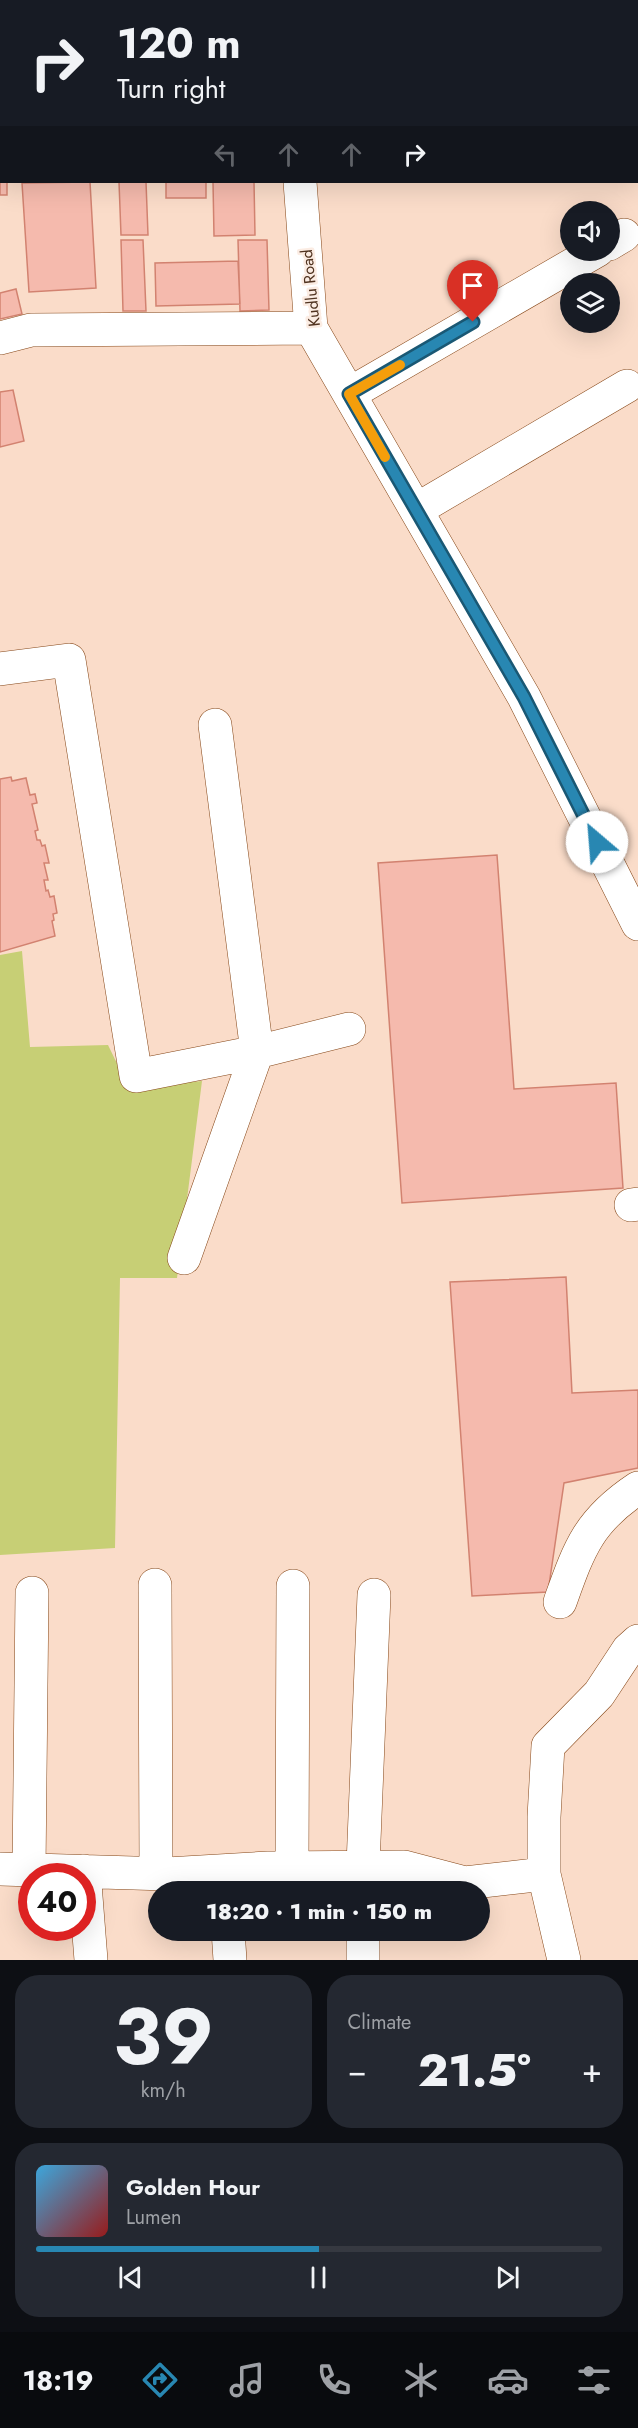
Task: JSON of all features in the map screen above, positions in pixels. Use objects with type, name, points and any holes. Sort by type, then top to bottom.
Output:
[{"type":"street","name":"Kudlu Road","points":[[300,183],[311,328],[524,697],[638,924]]},
{"type":"street","points":[[349,394],[579,261]]},
{"type":"street","points":[[0,338],[31,330],[311,328]]},
{"type":"street","points":[[416,510],[627,386]]},
{"type":"street","points":[[0,669],[69,660],[136,1076],[257,1052],[349,1029]]},
{"type":"street","points":[[184,1258],[257,1052],[215,725]]},
{"type":"street","points":[[560,1602],[578,1552],[594,1525],[623,1498],[638,1488]]},
{"type":"street","points":[[154,1585],[156,1873]]},
{"type":"street","points":[[292,1868],[293,1586]]},
{"type":"street","points":[[15,1869],[32,1593]]},
{"type":"street","points":[[362,1880],[374,1595]]},
{"type":"street","points":[[564,1960],[544,1874],[544,1816],[548,1746],[599,1694],[628,1650],[638,1641]]},
{"type":"street","points":[[96,1871],[156,1873],[225,1881],[292,1868],[362,1880],[404,1868],[465,1883],[544,1874]]},
{"type":"street","points":[[90,1941],[91,1960]]},
{"type":"street","points":[[229,1941],[230,1960]]},
{"type":"street","points":[[363,1941],[363,1960]]},
{"type":"green space","points":[[22,951],[30,1047],[108,1045],[129,1088],[202,1081],[177,1278],[120,1278],[115,1548],[0,1555],[0,955]]},
{"type":"building","points":[[0,183],[7,183],[7,195],[0,195]]},
{"type":"building","points":[[22,183],[90,183],[96,288],[29,292]]},
{"type":"building","points":[[119,183],[146,183],[148,235],[121,235]]},
{"type":"building","points":[[166,183],[206,183],[206,198],[166,198]]},
{"type":"building","points":[[213,183],[254,183],[255,235],[214,236]]},
{"type":"building","points":[[121,240],[143,240],[146,311],[123,311]]},
{"type":"building","points":[[238,240],[267,240],[269,310],[240,311]]},
{"type":"building","points":[[238,261],[240,304],[156,306],[155,263]]},
{"type":"building","points":[[16,289],[22,314],[0,319],[0,293]]},
{"type":"building","points":[[13,390],[24,441],[0,447],[0,392]]},
{"type":"building","points":[[11,777],[12,781],[26,778],[30,795],[35,794],[37,803],[32,804],[38,830],[35,831],[37,840],[40,840],[42,846],[45,845],[49,863],[44,863],[48,880],[44,880],[46,891],[48,890],[50,897],[54,896],[57,913],[53,914],[54,920],[52,921],[55,936],[0,952],[0,779]]},
{"type":"building","points":[[497,855],[514,1089],[616,1083],[623,1188],[402,1203],[378,863]]},
{"type":"building","points":[[566,1277],[572,1393],[638,1390],[638,1468],[564,1483],[548,1592],[472,1596],[450,1282]]},
{"type":"slow traffic","points":[[385,457],[349,394],[400,365]]},
{"type":"route","points":[[473,322],[349,394],[524,697],[597,842]]}]
